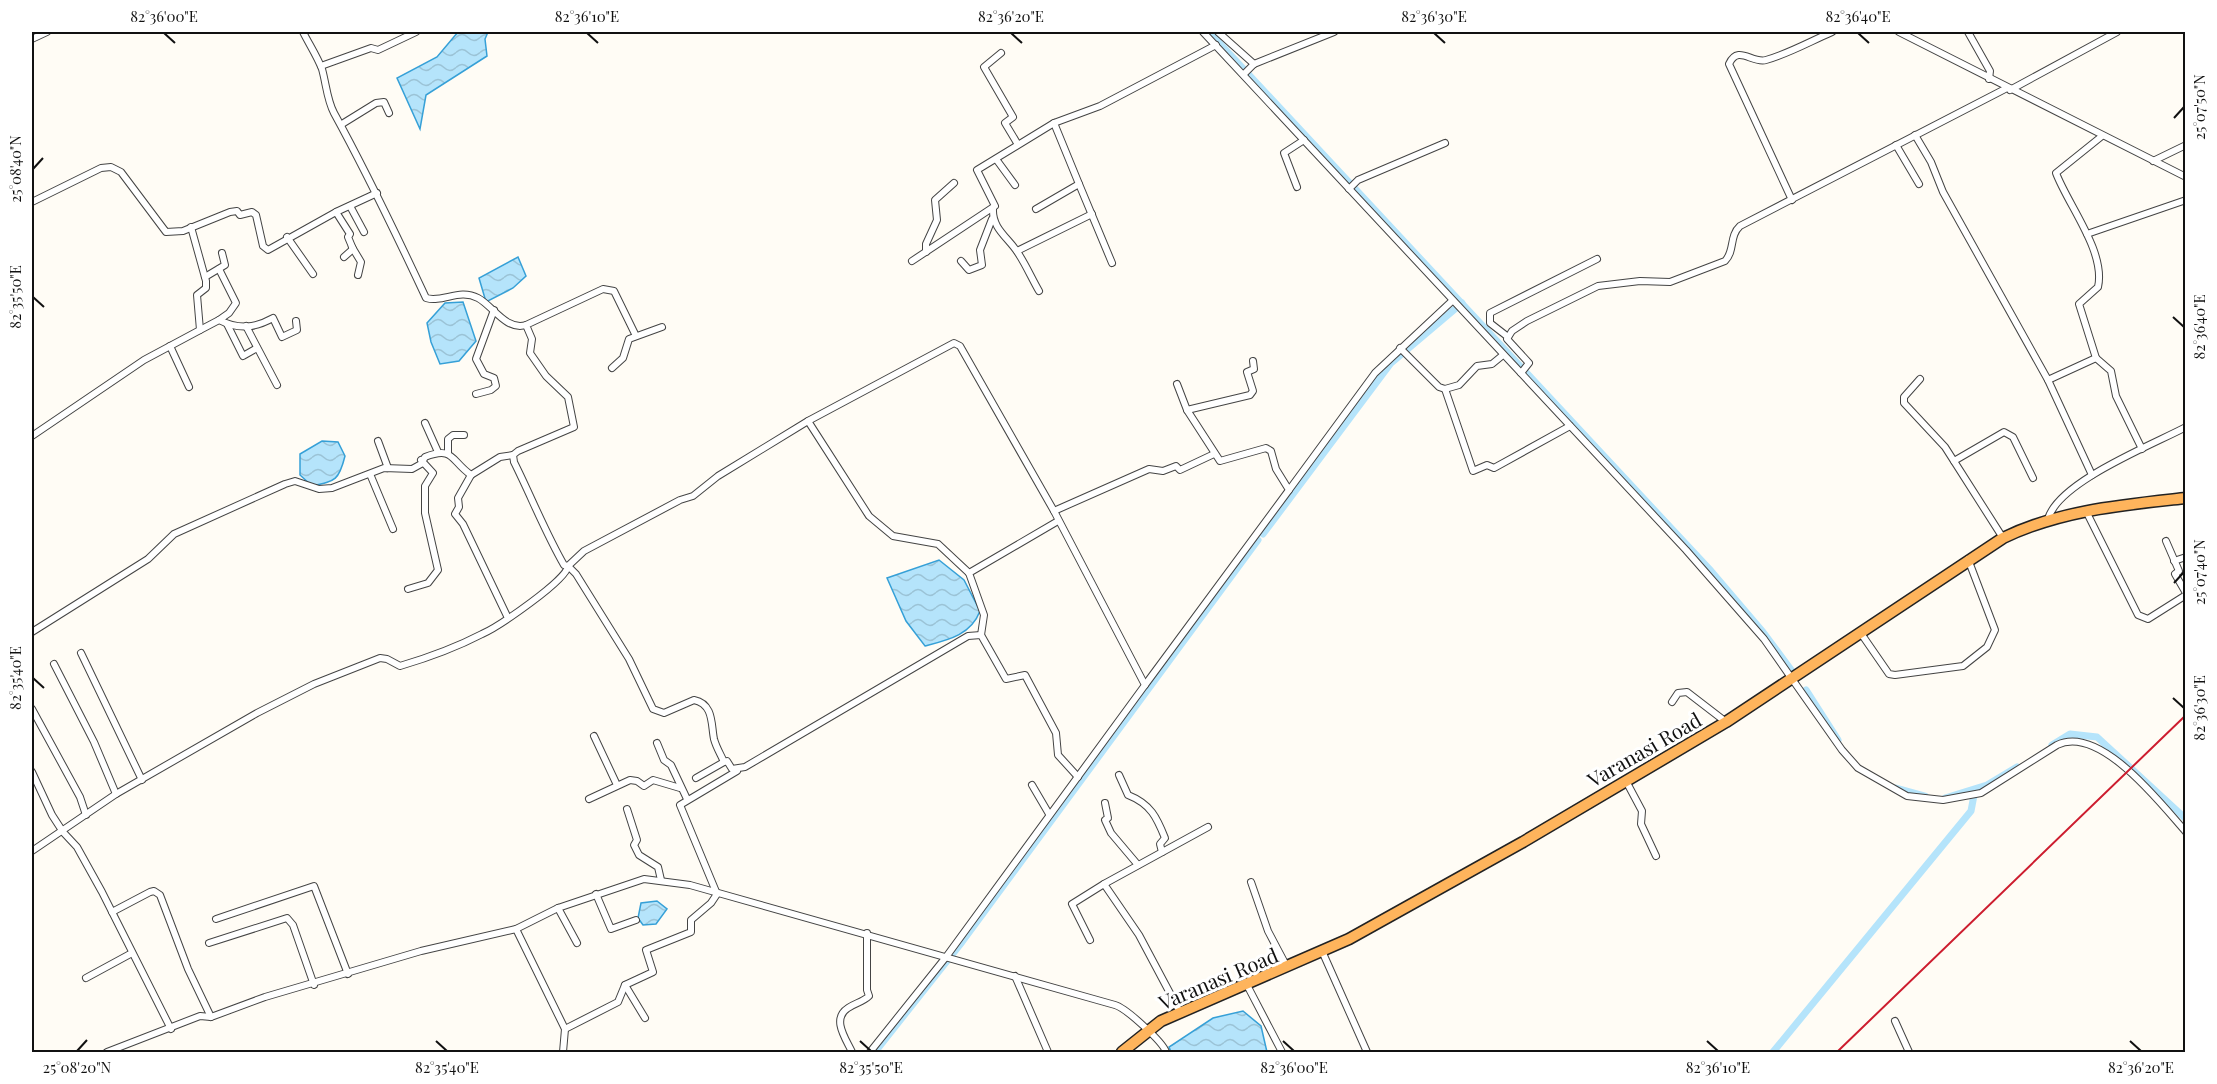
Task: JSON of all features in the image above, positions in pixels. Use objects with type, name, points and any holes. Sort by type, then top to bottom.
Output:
[{"type":"highway","name":"Varanasi Road","points":[[1122,1053],[1146,1031],[1180,1012],[1322,951],[1456,881],[1726,722],[2003,538],[2048,519],[2086,510],[2186,498]]},
{"type":"street","points":[[32,39],[47,32]]},
{"type":"street","points":[[303,32],[321,66],[333,111],[377,193],[426,298],[468,294],[515,326],[526,325],[603,289],[609,289],[614,291],[636,336]]},
{"type":"street","points":[[321,66],[372,48],[378,50],[416,32]]},
{"type":"street","points":[[1203,32],[1244,73],[1456,305],[1522,372],[1764,639],[1842,750],[1868,775],[1914,798],[1941,800],[1975,795],[2057,745],[2067,741],[2082,742],[2102,750],[2122,763],[2186,832]]},
{"type":"street","points":[[1218,32],[1254,65]]},
{"type":"street","points":[[1244,73],[1254,65],[1334,32]]},
{"type":"street","points":[[1792,200],[1729,64],[1736,55],[1742,54],[1766,60],[1832,32]]},
{"type":"street","points":[[1899,32],[2186,177]]},
{"type":"street","points":[[1968,32],[1990,71],[1989,79]]},
{"type":"street","points":[[1508,337],[1527,321],[1598,286],[1640,281],[1670,282],[1725,261],[1730,255],[1736,230],[2117,32]]},
{"type":"street","points":[[961,261],[969,270],[982,266],[980,250],[996,203],[978,170],[1017,143],[1054,123],[1100,106],[1216,45]]},
{"type":"street","points":[[1001,53],[984,67],[1013,117],[1005,123],[1017,143]]},
{"type":"street","points":[[342,124],[376,103],[384,102],[389,114]]},
{"type":"street","points":[[1054,123],[1112,262]]},
{"type":"street","points":[[1915,135],[1931,162],[1943,192],[2048,380],[2091,475]]},
{"type":"street","points":[[2102,136],[2056,173],[2087,234],[2099,282],[2096,290],[2079,304],[2096,358],[2111,371],[2116,396],[2142,449]]},
{"type":"street","points":[[1297,187],[1284,153],[1304,140]]},
{"type":"street","points":[[1349,188],[1358,180],[1445,143]]},
{"type":"street","points":[[1896,145],[1919,184]]},
{"type":"street","points":[[2153,161],[2186,145]]},
{"type":"street","points":[[996,159],[1015,185]]},
{"type":"street","points":[[32,202],[101,168],[111,167],[121,172],[166,232],[183,231],[230,212],[237,211],[240,215],[252,212],[256,215],[265,249],[272,249],[287,237],[377,193]]},
{"type":"street","points":[[926,252],[926,244],[936,226],[935,200],[954,183]]},
{"type":"street","points":[[1036,209],[1079,184]]},
{"type":"street","points":[[2087,234],[2186,200]]},
{"type":"street","points":[[350,206],[364,232]]},
{"type":"street","points":[[912,261],[993,209]]},
{"type":"street","points":[[336,212],[350,234],[348,237],[361,262],[358,275]]},
{"type":"street","points":[[1017,251],[1092,214]]},
{"type":"street","points":[[992,219],[1008,243],[1017,251],[1039,291]]},
{"type":"street","points":[[191,226],[206,288],[196,295],[200,330]]},
{"type":"street","points":[[287,237],[313,274]]},
{"type":"street","points":[[344,257],[353,249],[352,247]]},
{"type":"street","points":[[205,277],[225,265],[222,253]]},
{"type":"street","points":[[1522,372],[1528,366],[1528,361],[1508,341],[1508,337],[1490,323],[1490,313],[1597,260]]},
{"type":"street","points":[[32,436],[170,346],[229,313],[236,303],[219,269]]},
{"type":"street","points":[[870,1053],[947,957],[1049,814],[1375,373],[1403,353],[1456,305]]},
{"type":"street","points":[[476,394],[491,390],[496,386],[494,378],[484,374],[476,358],[494,310]]},
{"type":"street","points":[[219,320],[227,324],[258,327],[273,318],[282,337],[297,330],[296,321]]},
{"type":"street","points":[[227,324],[243,356],[256,348]]},
{"type":"street","points":[[507,616],[463,524],[455,514],[459,507],[458,498],[471,475],[500,457],[513,455],[574,427],[568,397],[546,376],[530,353],[532,339],[526,325]]},
{"type":"street","points":[[246,326],[277,385]]},
{"type":"street","points":[[612,368],[623,358],[626,342],[662,327]]},
{"type":"street","points":[[32,851],[116,794],[257,713],[315,684],[380,658],[387,659],[396,666],[404,665],[480,636],[550,588],[566,574],[568,566],[584,551],[680,500],[693,496],[718,476],[808,421],[951,344],[957,344],[1054,511],[1145,686]]},
{"type":"street","points":[[170,346],[189,387]]},
{"type":"street","points":[[1403,353],[1439,387],[1445,388],[1459,385],[1477,366],[1492,364],[1503,355]]},
{"type":"street","points":[[2048,380],[2096,358]]},
{"type":"street","points":[[1187,411],[1250,395],[1253,391],[1247,372],[1254,369],[1253,361]]},
{"type":"street","points":[[1920,379],[1904,397],[1904,403],[1945,447],[2003,538]]},
{"type":"street","points":[[1177,384],[1187,411],[1214,454],[1225,461],[1266,448],[1271,451],[1276,469],[1289,490]]},
{"type":"street","points":[[1445,388],[1473,471],[1487,465],[1494,468],[1569,426]]},
{"type":"street","points":[[808,421],[869,516],[893,536],[938,544],[969,573],[984,615],[981,634],[1006,679],[1023,674],[1027,677],[1056,733],[1058,754],[1078,777]]},
{"type":"street","points":[[425,423],[438,452]]},
{"type":"street","points":[[2048,519],[2055,506],[2091,475],[2186,427]]},
{"type":"street","points":[[1954,461],[2004,432],[2013,437],[2033,478]]},
{"type":"street","points":[[448,453],[448,439],[453,435],[464,435]]},
{"type":"street","points":[[378,441],[388,468]]},
{"type":"street","points":[[32,632],[148,559],[180,531],[290,482],[324,489],[388,468],[408,470],[421,464],[421,460],[438,452],[448,453],[471,475]]},
{"type":"street","points":[[1054,511],[1149,469],[1162,471],[1176,466],[1180,470],[1214,454]]},
{"type":"street","points":[[513,455],[548,537],[564,565],[576,574],[628,659],[653,709],[664,713],[694,700],[701,702],[712,718],[714,740],[724,762]]},
{"type":"street","points":[[408,589],[428,583],[438,570],[425,513],[425,486],[433,473],[421,460]]},
{"type":"street","points":[[370,474],[393,529]]},
{"type":"street","points":[[2086,510],[2138,615],[2148,619],[2186,594],[2175,574],[2179,571],[2166,541]]},
{"type":"street","points":[[969,573],[1058,521]]},
{"type":"street","points":[[2174,561],[2186,557]]},
{"type":"street","points":[[1860,632],[1889,674],[1963,666],[1987,648],[1995,630],[1968,560]]},
{"type":"street","points":[[717,894],[681,813],[680,805],[968,636],[981,634]]},
{"type":"street","points":[[81,653],[142,780]]},
{"type":"street","points":[[54,664],[94,742],[116,794]]},
{"type":"street","points":[[1672,702],[1678,693],[1687,692],[1726,722]]},
{"type":"street","points":[[32,709],[80,796],[86,815]]},
{"type":"street","points":[[594,736],[617,785]]},
{"type":"street","points":[[657,743],[664,760],[671,765],[687,799]]},
{"type":"street","points":[[696,778],[727,761],[732,769],[740,769]]},
{"type":"street","points":[[32,772],[63,832],[77,847],[171,1029]]},
{"type":"street","points":[[1119,775],[1128,795],[1142,801],[1161,823],[1165,838],[1160,844],[1162,852]]},
{"type":"street","points":[[589,799],[630,780],[637,781],[644,786],[653,780],[681,788]]},
{"type":"street","points":[[1625,780],[1642,810],[1641,824],[1656,856]]},
{"type":"street","points":[[1032,785],[1049,814]]},
{"type":"street","points":[[1105,802],[1108,818],[1105,820],[1111,834],[1138,865]]},
{"type":"street","points":[[627,809],[637,840],[634,845],[639,855],[658,867],[661,880]]},
{"type":"street","points":[[1090,940],[1071,904],[1208,827]]},
{"type":"street","points":[[107,1053],[200,1016],[211,1017],[265,997],[314,985],[421,951],[516,929],[558,908],[644,879],[661,880],[867,933],[1122,1007],[1162,1043],[1166,1053]]},
{"type":"street","points":[[1251,882],[1268,931],[1288,967]]},
{"type":"street","points":[[1104,884],[1139,935],[1167,983],[1180,1012]]},
{"type":"street","points":[[216,919],[314,886],[348,974]]},
{"type":"street","points":[[111,912],[150,892],[154,891],[160,895],[188,969],[211,1017]]},
{"type":"street","points":[[596,894],[611,928],[636,920]]},
{"type":"street","points":[[565,1029],[618,1002],[625,985],[653,972],[646,950],[691,932],[692,920],[717,894]]},
{"type":"street","points":[[558,908],[576,943]]},
{"type":"street","points":[[209,943],[287,918],[293,925],[314,985]]},
{"type":"street","points":[[516,929],[565,1029],[562,1053]]},
{"type":"street","points":[[852,1053],[839,1024],[841,1015],[847,1008],[869,996],[867,990],[867,933]]},
{"type":"street","points":[[1322,951],[1367,1053]]},
{"type":"street","points":[[86,978],[132,953]]},
{"type":"street","points":[[1015,976],[1048,1053]]},
{"type":"street","points":[[625,985],[645,1018]]},
{"type":"street","points":[[1247,985],[1282,1053]]},
{"type":"street","points":[[1895,1021],[1910,1053]]},
{"type":"water","points":[[458,32],[488,32],[485,39],[487,56],[426,95],[420,129],[397,78],[437,57]]},
{"type":"water","points":[[518,257],[526,276],[513,288],[486,302],[479,278]]},
{"type":"water","points":[[463,302],[476,341],[459,361],[440,364],[431,342],[427,323],[445,303]]},
{"type":"water","points":[[322,441],[338,442],[345,456],[341,470],[335,478],[312,486],[300,475],[300,454]]},
{"type":"water","points":[[939,560],[964,580],[980,611],[965,631],[950,639],[925,646],[906,621],[887,578]]},
{"type":"water","points":[[657,901],[667,909],[656,924],[643,925],[638,918],[641,903]]},
{"type":"water","points":[[1243,1011],[1261,1026],[1267,1052],[1171,1052],[1169,1047],[1213,1018]]},
{"type":"waterway","points":[[1209,32],[1711,571],[1763,632],[1792,671]]},
{"type":"waterway","points":[[1263,534],[1391,363],[1462,303]]},
{"type":"waterway","points":[[875,1052],[962,942],[1258,540]]},
{"type":"waterway","points":[[1806,690],[1838,740]]},
{"type":"waterway","points":[[2052,745],[2070,734],[2097,737],[2186,819]]},
{"type":"waterway","points":[[1945,798],[1987,785],[2017,767]]},
{"type":"waterway","points":[[1896,788],[1925,796]]},
{"type":"waterway","points":[[1773,1052],[1971,811],[1975,790]]},
{"type":"railway","points":[[1837,1052],[2186,715]]}]
